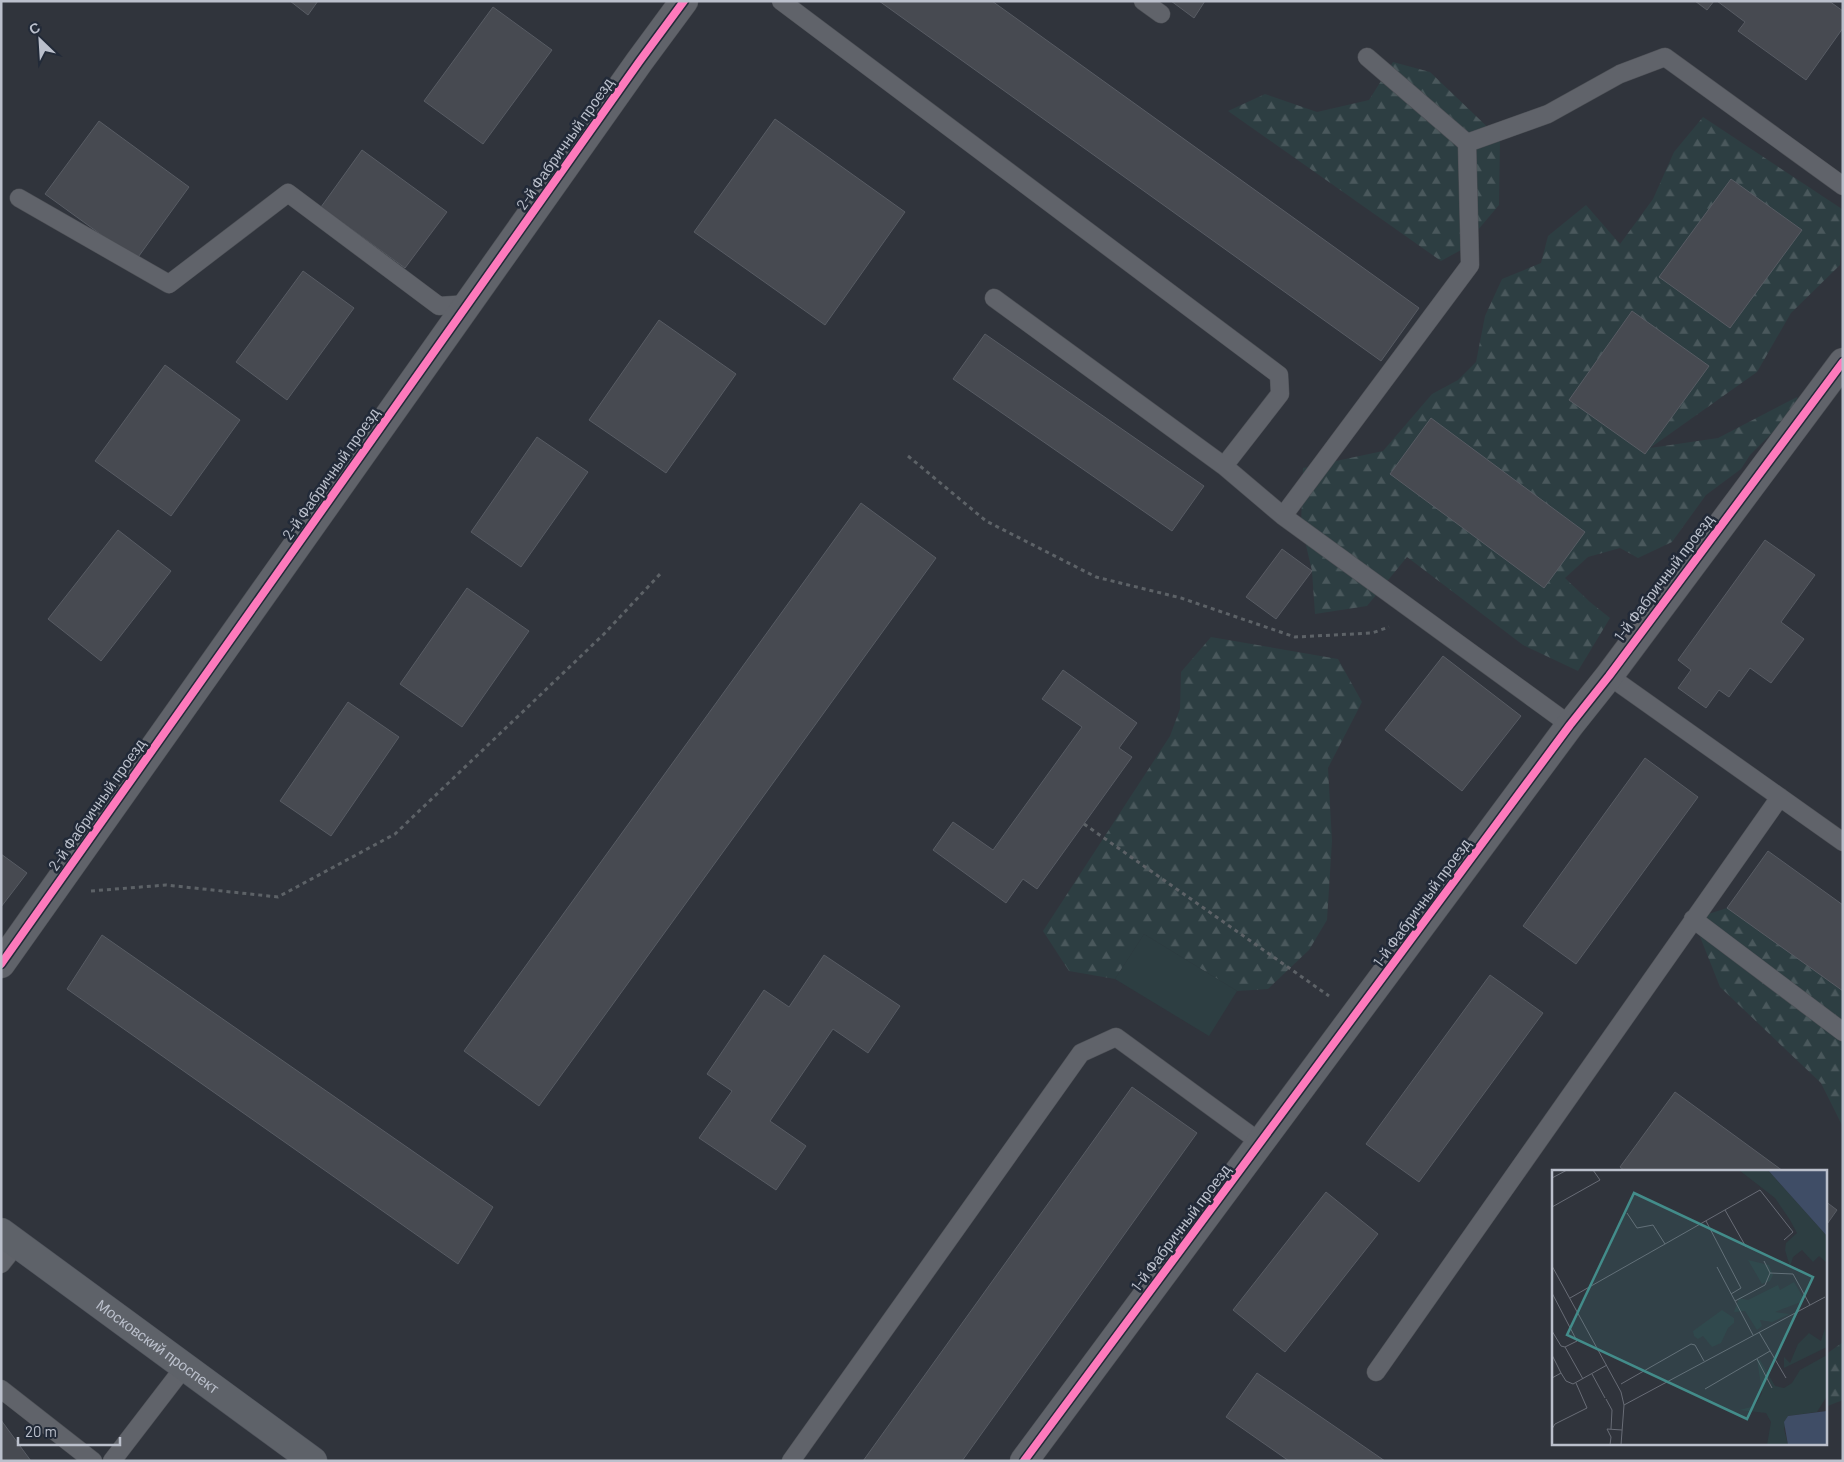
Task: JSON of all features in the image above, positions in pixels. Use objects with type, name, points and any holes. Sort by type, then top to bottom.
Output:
[{"type":"main road","name":"Московский проспект","points":[[7,1247],[185,1366],[313,1461]]},
{"type":"street","name":"2-й Фабричный проезд","points":[[1,964],[684,1]]},
{"type":"street","name":"1-й Фабричный проезд","points":[[1024,1461],[1570,725],[1609,676],[1843,362]]},
{"type":"lane","points":[[782,1],[1279,375],[1280,394],[1224,466]]},
{"type":"lane","points":[[1143,1],[1161,14]]},
{"type":"lane","points":[[1283,516],[1470,264],[1467,142],[1367,57]]},
{"type":"lane","points":[[1467,142],[1548,114],[1620,74],[1665,57],[1843,186]]},
{"type":"lane","points":[[20,198],[169,284],[288,193],[439,306],[468,304]]},
{"type":"lane","points":[[994,298],[1224,466],[1283,516],[1570,725]]},
{"type":"lane","points":[[1609,676],[1843,842]]},
{"type":"lane","points":[[1376,1372],[1780,797]]},
{"type":"lane","points":[[1693,919],[1843,1032]]},
{"type":"lane","points":[[792,1461],[1081,1053],[1116,1037],[1261,1143]]},
{"type":"lane","points":[[112,1461],[185,1366]]},
{"type":"lane","points":[[1,1388],[93,1461]]},
{"type":"path","points":[[908,456],[986,521],[1096,577],[1181,598],[1295,637],[1372,633],[1421,616]]},
{"type":"path","points":[[51,894],[166,885],[278,897],[395,834],[604,634],[661,573]]},
{"type":"path","points":[[1084,824],[1356,1015]]},
{"type":"green space","points":[[1393,62],[1430,72],[1500,139],[1499,205],[1461,250],[1441,261],[1228,111],[1265,94],[1317,112],[1369,100]]},
{"type":"green space","points":[[1703,117],[1842,209],[1840,265],[1791,313],[1757,372],[1650,448],[1718,438],[1797,397],[1799,406],[1750,455],[1741,469],[1706,495],[1672,542],[1638,558],[1620,548],[1588,557],[1565,578],[1610,618],[1578,671],[1523,645],[1407,557],[1367,606],[1315,614],[1312,571],[1301,524],[1303,468],[1383,451],[1432,394],[1458,380],[1476,362],[1485,316],[1502,279],[1541,263],[1548,236],[1586,205],[1620,244],[1653,199],[1674,152]]},
{"type":"green space","points":[[1211,637],[1338,659],[1362,702],[1328,768],[1332,841],[1327,920],[1309,950],[1268,989],[1237,991],[1144,934],[1115,979],[1069,971],[1043,931],[1170,736],[1180,709],[1181,672]]},
{"type":"green space","points":[[1727,908],[1843,991],[1843,1127],[1821,1083],[1720,987],[1693,919]]},
{"type":"green space","points":[[1144,934],[1237,991],[1209,1036],[1115,979]]},
{"type":"green space","points":[[1843,1342],[1843,1400],[1826,1407],[1826,1354]]},
{"type":"building","points":[[290,1],[318,1],[308,15]]},
{"type":"building","points":[[879,1],[992,1],[1419,308],[1381,361]]},
{"type":"building","points":[[1171,1],[1205,1],[1194,18]]},
{"type":"building","points":[[1695,1],[1714,1],[1707,10]]},
{"type":"building","points":[[1717,1],[1829,1],[1843,11],[1843,28],[1806,80],[1738,31],[1745,22]]},
{"type":"building","points":[[493,7],[552,50],[483,144],[424,101]]},
{"type":"building","points":[[775,119],[905,212],[825,325],[694,232]]},
{"type":"building","points":[[99,121],[189,187],[136,260],[45,194]]},
{"type":"building","points":[[362,150],[447,212],[405,268],[321,207]]},
{"type":"building","points":[[1731,179],[1802,230],[1730,328],[1659,277]]},
{"type":"building","points":[[303,271],[354,308],[287,400],[236,362]]},
{"type":"building","points":[[1632,311],[1709,366],[1645,454],[1569,400]]},
{"type":"building","points":[[659,320],[736,374],[666,473],[589,420]]},
{"type":"building","points":[[985,334],[1204,486],[1172,531],[953,379]]},
{"type":"building","points":[[165,365],[240,420],[171,516],[95,461]]},
{"type":"building","points":[[1431,418],[1585,532],[1544,588],[1390,474]]},
{"type":"building","points":[[537,437],[588,472],[521,567],[471,532]]},
{"type":"building","points":[[861,503],[936,558],[539,1106],[464,1051]]},
{"type":"building","points":[[118,530],[171,571],[101,661],[48,619]]},
{"type":"building","points":[[1765,540],[1815,575],[1781,622],[1804,639],[1771,683],[1750,668],[1729,697],[1719,690],[1706,708],[1678,688],[1691,670],[1678,660]]},
{"type":"building","points":[[1282,549],[1312,571],[1276,619],[1246,597]]},
{"type":"building","points":[[467,588],[529,631],[462,727],[400,684]]},
{"type":"building","points":[[1443,656],[1521,716],[1462,791],[1385,730]]},
{"type":"building","points":[[1063,670],[1137,723],[1119,748],[1132,757],[1037,889],[1023,879],[1006,903],[933,850],[953,822],[993,850],[1082,727],[1042,699]]},
{"type":"building","points":[[348,702],[399,737],[331,836],[280,801]]},
{"type":"building","points":[[1645,758],[1698,797],[1576,964],[1523,926]]},
{"type":"building","points":[[1768,851],[1843,905],[1843,991],[1727,908]]},
{"type":"building","points":[[1,854],[27,873],[1,907]]},
{"type":"building","points":[[102,935],[493,1207],[458,1264],[67,989]]},
{"type":"building","points":[[824,955],[900,1006],[868,1053],[833,1029],[770,1121],[806,1146],[776,1190],[699,1138],[732,1091],[707,1074],[764,990],[789,1007]]},
{"type":"building","points":[[1490,975],[1543,1013],[1419,1182],[1366,1144]]},
{"type":"building","points":[[1132,1087],[1197,1133],[962,1461],[863,1461]]},
{"type":"building","points":[[1675,1092],[1782,1170],[1624,1170],[1620,1167]]},
{"type":"building","points":[[1326,1192],[1378,1234],[1285,1352],[1233,1310]]},
{"type":"building","points":[[1826,1202],[1837,1210],[1826,1226]]},
{"type":"building","points":[[1257,1373],[1385,1461],[1289,1461],[1226,1417]]},
{"type":"building","points":[[1,1420],[31,1461],[1,1461]]},
{"type":"cycle path","points":[[1,964],[684,1]]},
{"type":"cycle path","points":[[1024,1461],[1570,725],[1609,676],[1843,362]]}]
